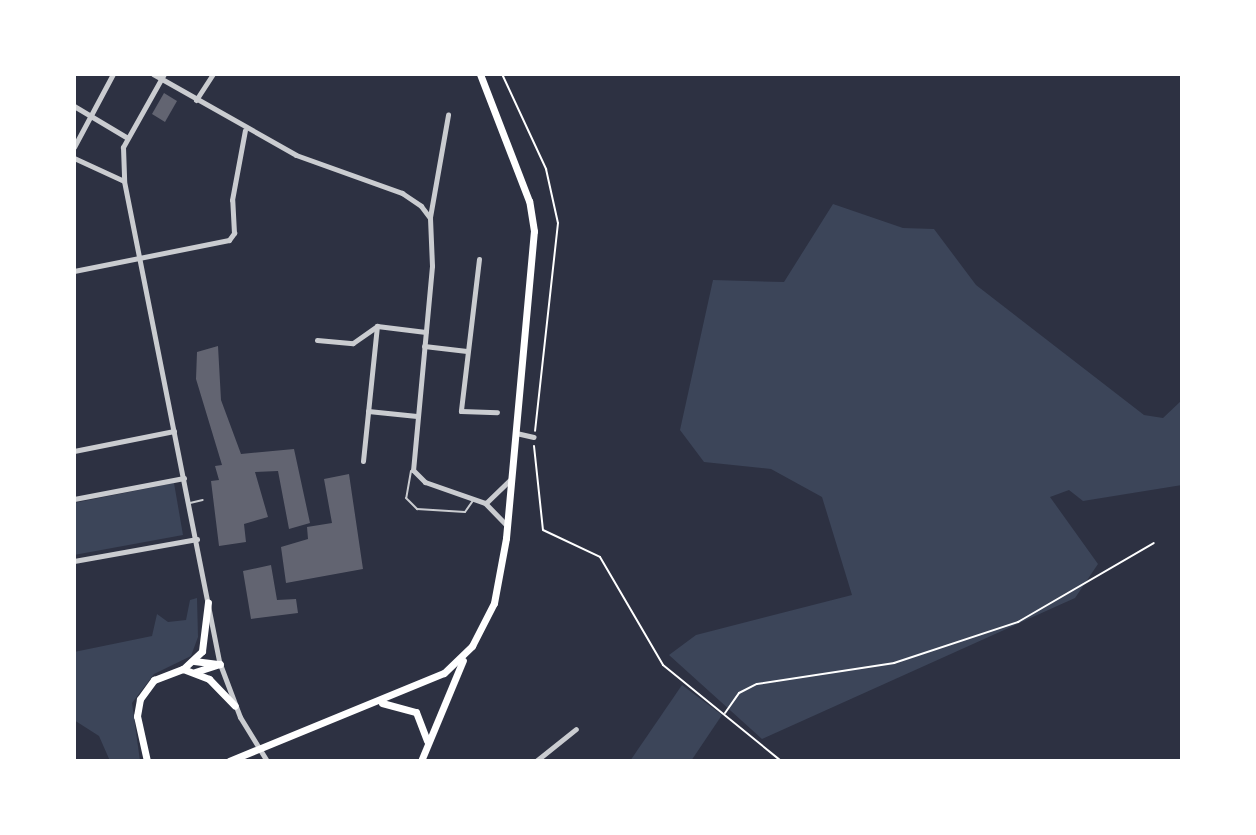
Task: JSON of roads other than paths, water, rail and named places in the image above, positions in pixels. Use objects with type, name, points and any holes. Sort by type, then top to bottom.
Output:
[{"type":"main road","points":[[421,761],[465,655],[494,603],[507,526],[534,231],[529,201],[486,100],[480,74]]},
{"type":"main road","points":[[147,761],[137,716],[140,699],[154,680],[183,669],[194,661],[208,636],[208,602]]},
{"type":"main road","points":[[229,761],[379,703],[444,673],[465,655]]},
{"type":"main road","points":[[194,661],[220,664]]},
{"type":"main road","points":[[195,672],[220,664]]},
{"type":"main road","points":[[183,669],[195,672],[221,688],[235,706]]},
{"type":"main road","points":[[379,703],[416,712],[426,728],[426,747]]},
{"type":"main road","points":[[147,750],[156,761]]},
{"type":"street","points":[[74,147],[113,74]]},
{"type":"street","points":[[153,74],[162,76],[245,130],[310,161],[409,196],[430,218]]},
{"type":"street","points":[[196,100],[213,74]]},
{"type":"street","points":[[162,76],[126,137],[124,181],[220,664],[235,706],[267,761]]},
{"type":"street","points":[[74,106],[126,137]]},
{"type":"street","points":[[448,115],[430,218],[426,332],[412,465],[422,480],[485,503],[507,526]]},
{"type":"street","points":[[74,271],[229,240],[234,233],[232,200],[245,130]]},
{"type":"street","points":[[74,158],[124,181]]},
{"type":"street","points":[[479,259],[461,411],[497,412]]},
{"type":"street","points":[[317,340],[353,343],[377,326],[426,332]]},
{"type":"street","points":[[363,461],[377,326]]},
{"type":"street","points":[[424,346],[467,351]]},
{"type":"street","points":[[368,411],[417,416]]},
{"type":"street","points":[[74,451],[174,431]]},
{"type":"street","points":[[514,432],[534,437]]},
{"type":"street","points":[[74,499],[184,478]]},
{"type":"street","points":[[485,503],[499,495],[510,479]]},
{"type":"street","points":[[74,561],[197,539]]},
{"type":"street","points":[[536,761],[576,729]]},
{"type":"lane","points":[[412,465],[406,498],[409,505],[465,512],[474,499]]},
{"type":"lane","points":[[189,504],[203,500]]}]
